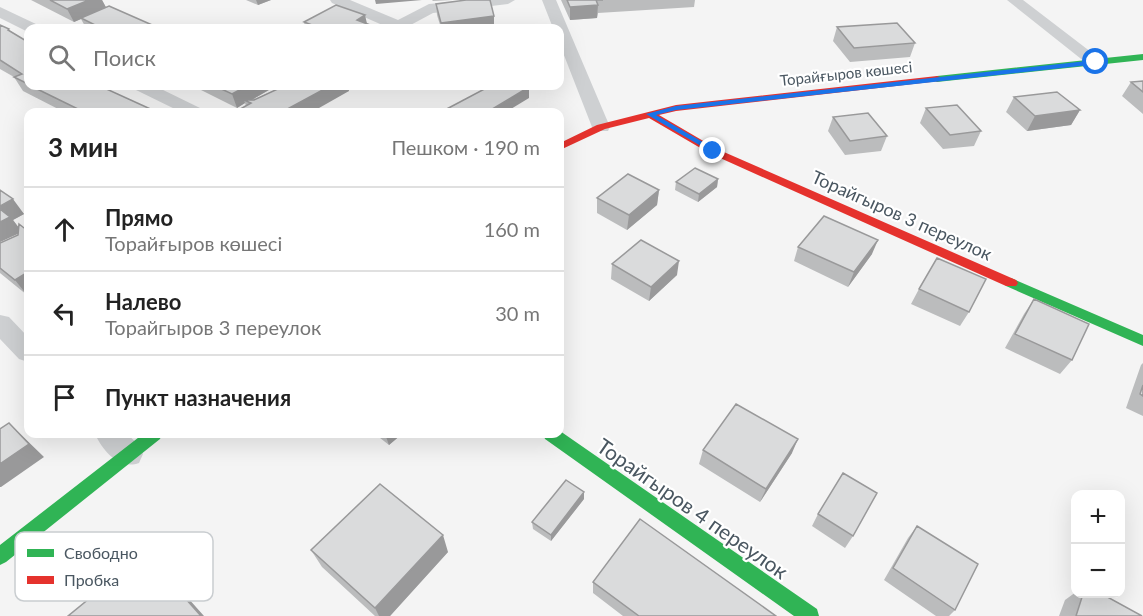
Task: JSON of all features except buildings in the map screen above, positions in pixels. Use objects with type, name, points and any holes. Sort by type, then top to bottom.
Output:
[{"type":"street","points":[[337,0],[390,24]]},
{"type":"street","points":[[402,24],[429,9],[508,0]]},
{"type":"street","points":[[549,0],[559,24]]},
{"type":"street","points":[[1014,0],[1096,62]]},
{"type":"street","points":[[0,12],[24,24]]},
{"type":"street","points":[[564,37],[601,127]]},
{"type":"street","name":"Торайғыров көшесі","points":[[564,145],[601,127],[676,108],[1143,57]]},
{"type":"street","points":[[150,90],[186,108]]},
{"type":"street","name":"Торайгыров 3 переулок","points":[[649,114],[713,151],[1143,341]]},
{"type":"street","points":[[0,324],[24,348]]},
{"type":"street","points":[[113,438],[129,453]]},
{"type":"street","points":[[30,532],[149,438]]},
{"type":"street","name":"Торайгыров 4 переулок","points":[[557,438],[810,616]]},
{"type":"street","points":[[0,556],[15,544]]},
{"type":"traffic: fast","points":[[937,79],[1143,57]]},
{"type":"traffic: fast","points":[[1011,283],[1143,341]]},
{"type":"traffic: fast","points":[[30,532],[149,438]]},
{"type":"traffic: fast","points":[[557,438],[810,616]]},
{"type":"traffic: fast","points":[[0,556],[15,544]]},
{"type":"traffic: jam","points":[[564,145],[601,127],[676,108],[937,79]]},
{"type":"traffic: jam","points":[[649,114],[713,151],[1011,283]]},
{"type":"route","points":[[713,151],[649,114],[676,108],[1096,62]]}]
